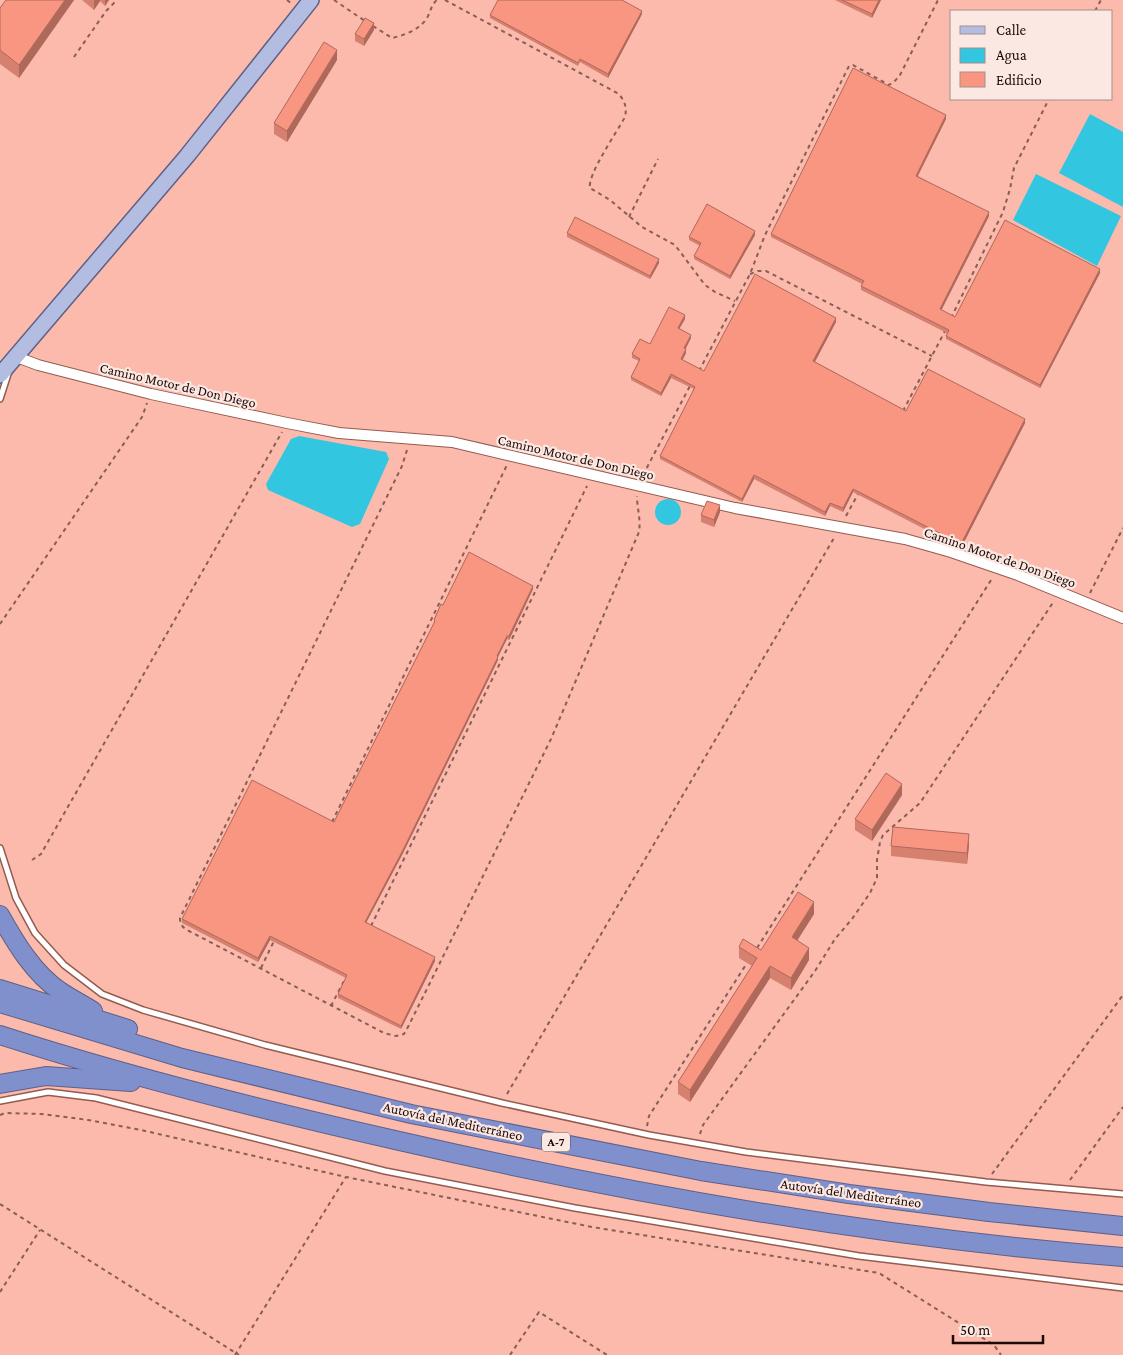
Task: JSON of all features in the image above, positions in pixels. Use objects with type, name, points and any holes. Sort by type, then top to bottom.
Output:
[{"type":"highway","points":[[0,915],[10,933],[37,970],[58,990],[114,1025]]},
{"type":"highway","points":[[0,989],[222,1057],[476,1120],[526,1136]]},
{"type":"highway","name":"Autovía del Mediterráneo","points":[[0,1003],[182,1058],[411,1114],[701,1170],[849,1194],[989,1212],[1123,1226]]},
{"type":"highway","points":[[0,1035],[46,1050],[168,1084],[341,1128],[591,1183],[878,1230],[1123,1257]]},
{"type":"highway","points":[[0,1084],[46,1076],[168,1084]]},
{"type":"main road","points":[[0,376],[11,358],[187,156],[311,0]]},
{"type":"street","name":"Camino Motor de Don Diego","points":[[11,358],[151,394],[287,423],[340,433],[452,442],[735,508],[905,539],[998,568],[1123,618]]},
{"type":"lane","points":[[0,399],[11,358]]},
{"type":"lane","points":[[0,848],[16,898],[35,933],[64,965],[102,994],[143,1010],[265,1045],[502,1103],[646,1135],[746,1152],[986,1182],[1123,1194]]},
{"type":"lane","points":[[0,1101],[48,1092],[96,1098],[385,1171],[575,1208],[859,1256],[1123,1288]]},
{"type":"path","points":[[74,57],[102,17],[117,0]]},
{"type":"path","points":[[334,0],[392,38],[405,35],[417,28],[427,18],[437,0]]},
{"type":"path","points":[[445,0],[620,94],[625,101],[625,118],[594,171],[589,183],[590,188],[610,200],[642,227],[675,245],[705,285],[736,302]]},
{"type":"path","points":[[699,371],[750,274],[765,235],[849,66],[853,65],[889,85],[894,82],[900,75],[938,0]]},
{"type":"path","points":[[950,320],[1003,212],[1014,168],[1048,100]]},
{"type":"path","points":[[629,217],[658,159]]},
{"type":"path","points":[[750,274],[758,270],[766,271],[932,356]]},
{"type":"path","points":[[902,412],[946,328]]},
{"type":"path","points":[[408,437],[407,454],[402,466],[180,918],[183,928],[384,1033],[396,1036],[404,1034],[409,1025],[551,739],[636,541],[640,523],[637,505],[638,486],[690,386]]},
{"type":"path","points":[[0,624],[142,417],[151,394]]},
{"type":"path","points":[[32,860],[41,854],[287,423]]},
{"type":"path","points":[[330,826],[512,455]]},
{"type":"path","points":[[371,926],[592,474]]},
{"type":"path","points":[[502,1103],[840,528],[858,493]]},
{"type":"path","points":[[1085,602],[1123,528]]},
{"type":"path","points":[[754,952],[998,568]]},
{"type":"path","points":[[697,1144],[703,1124],[815,971],[835,939],[852,919],[870,892],[878,878],[877,860],[883,835],[920,803],[1060,592]]},
{"type":"path","points":[[260,968],[274,941]]},
{"type":"path","points":[[646,1135],[648,1116],[748,961]]},
{"type":"path","points":[[331,1006],[349,970]]},
{"type":"path","points":[[986,1182],[1123,995]]},
{"type":"path","points":[[1065,1190],[1076,1170],[1123,1107]]},
{"type":"path","points":[[0,1115],[5,1113],[42,1114],[88,1120],[141,1130],[346,1177],[592,1227],[879,1274],[994,1345],[1001,1355]]},
{"type":"path","points":[[0,1204],[237,1354],[346,1177]]},
{"type":"path","points":[[0,1292],[40,1230]]},
{"type":"path","points":[[510,1355],[539,1312],[607,1355]]},
{"type":"water","points":[[1090,114],[1123,132],[1123,207],[1059,173]]},
{"type":"water","points":[[1036,174],[1121,216],[1097,266],[1013,220]]},
{"type":"water","points":[[299,436],[386,452],[389,459],[360,524],[352,527],[268,490],[266,484],[291,439]]},
{"type":"water","points":[[668,499],[678,502],[681,512],[678,522],[668,525],[658,522],[655,512],[658,502]]},
{"type":"building","points":[[6,0],[65,0],[19,65],[0,50],[0,8]]},
{"type":"building","points":[[498,0],[622,0],[642,11],[608,74],[580,59],[578,63],[490,15]]},
{"type":"building","points":[[842,0],[879,0],[872,14]]},
{"type":"building","points":[[365,18],[374,23],[364,39],[355,34]]},
{"type":"building","points":[[324,42],[337,50],[287,131],[274,123]]},
{"type":"building","points":[[853,68],[946,115],[916,176],[989,212],[940,309],[955,317],[1005,220],[1100,269],[1040,385],[946,336],[949,330],[861,286],[864,281],[771,234]]},
{"type":"building","points":[[707,204],[755,231],[730,276],[694,256],[701,243],[689,237]]},
{"type":"building","points":[[575,217],[659,259],[650,276],[567,233]]},
{"type":"building","points":[[755,274],[836,318],[813,361],[906,411],[928,369],[1025,419],[961,544],[853,489],[843,508],[830,503],[825,512],[754,475],[742,499],[660,456],[695,387],[671,374],[661,393],[631,377],[640,359],[632,354],[640,339],[650,344],[669,307],[685,315],[678,328],[691,335],[681,359],[704,371]]},
{"type":"building","points":[[707,501],[720,505],[714,520],[701,515]]},
{"type":"building","points":[[469,552],[533,586],[402,852],[365,922],[435,957],[401,1026],[338,994],[347,975],[270,936],[258,958],[182,919],[252,780],[334,822],[435,621],[441,604],[443,605]]},
{"type":"building","points":[[886,773],[902,784],[872,830],[855,819]]},
{"type":"building","points":[[893,827],[969,834],[967,853],[891,846]]},
{"type":"building","points":[[798,892],[814,902],[792,937],[809,948],[791,978],[770,966],[690,1090],[678,1082],[757,958],[739,947],[743,939],[761,950]]}]
